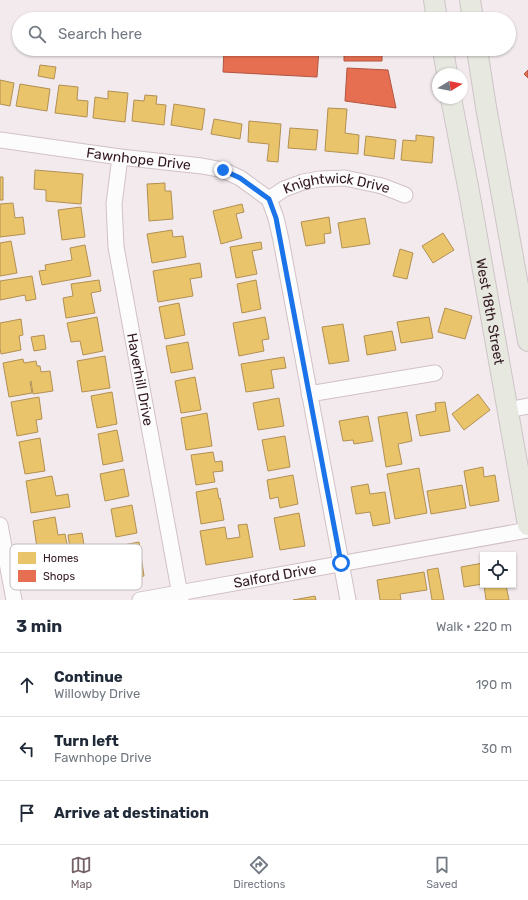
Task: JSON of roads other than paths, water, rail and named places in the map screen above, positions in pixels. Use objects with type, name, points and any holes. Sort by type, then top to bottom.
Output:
[{"type":"main road","points":[[434,0],[436,12]]},
{"type":"main road","points":[[470,0],[472,12]]},
{"type":"main road","points":[[444,56],[446,68]]},
{"type":"main road","points":[[478,56],[528,342]]},
{"type":"main road","name":"West 18th Street","points":[[452,104],[528,525]]},
{"type":"main road","points":[[466,104],[486,107]]},
{"type":"street","name":"Fawnhope Drive","points":[[0,140],[223,170],[240,178],[269,199]]},
{"type":"street","name":"Haverhill Drive","points":[[120,157],[114,204],[116,247],[180,596]]},
{"type":"street","name":"Knightwick Drive","points":[[269,199],[284,189],[303,182],[320,179],[345,178],[382,186],[405,195]]},
{"type":"street","points":[[269,199],[276,218],[281,240],[348,600]]},
{"type":"street","points":[[310,394],[435,373]]},
{"type":"street","points":[[508,410],[528,406]]},
{"type":"street","points":[[0,525],[10,579]]},
{"type":"street","name":"Salford Drive","points":[[140,600],[180,596],[341,563],[528,530]]},
{"type":"street","points":[[12,590],[14,600]]}]
